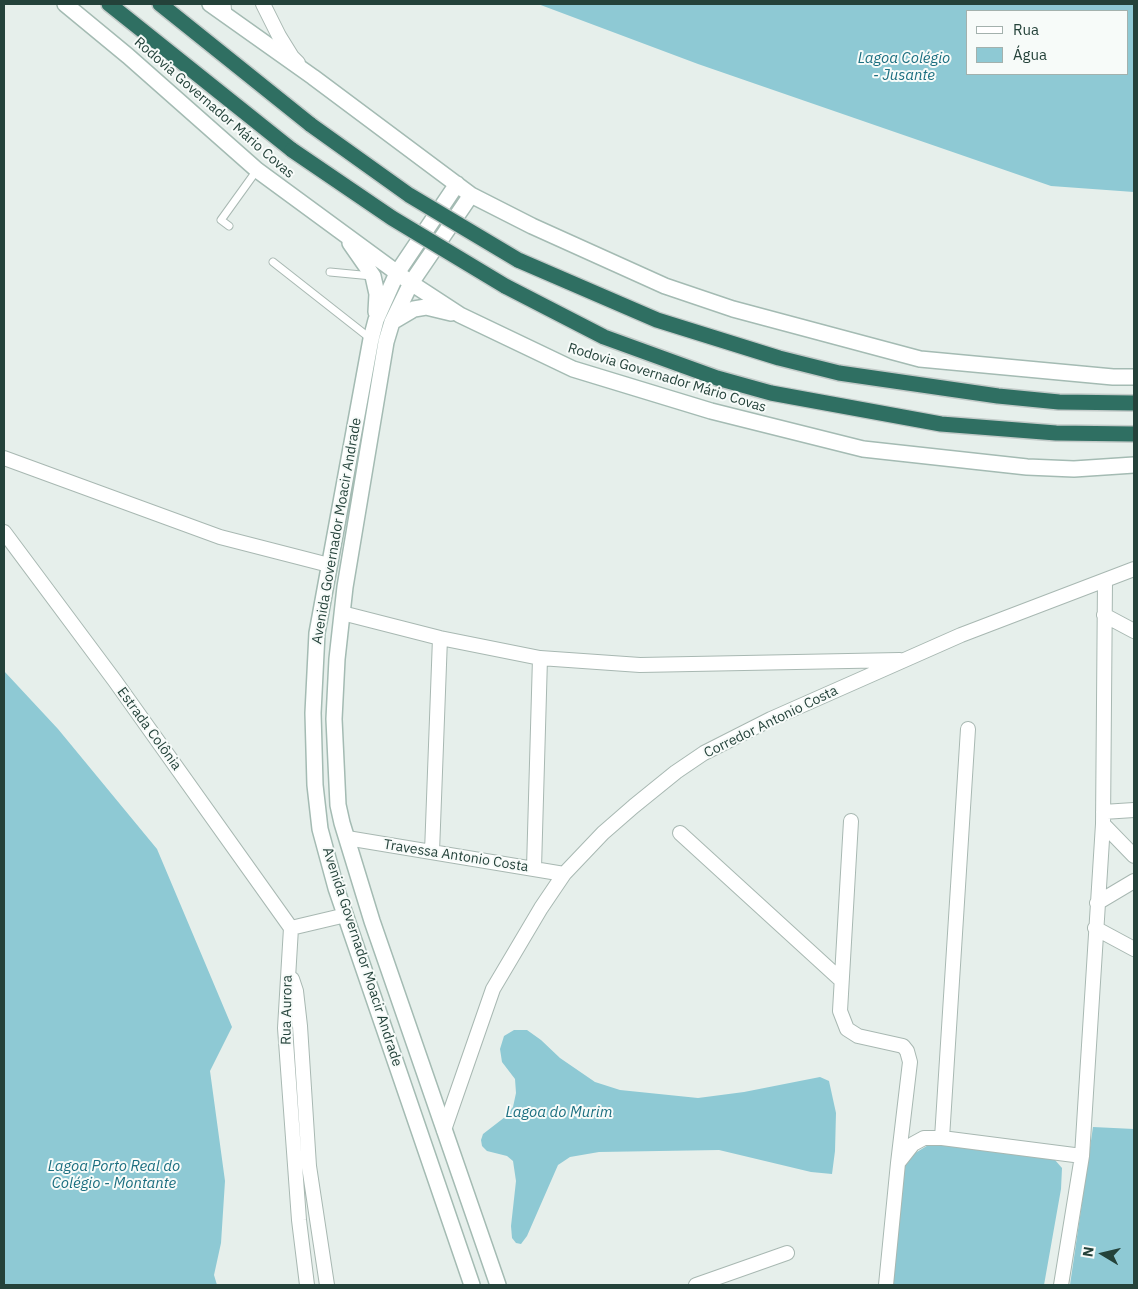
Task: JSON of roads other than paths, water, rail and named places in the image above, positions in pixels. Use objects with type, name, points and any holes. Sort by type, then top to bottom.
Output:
[{"type":"highway","name":"Rodovia Governador Mário Covas","points":[[109,4],[292,150],[392,218],[505,286],[604,337],[717,378],[771,393],[895,417],[941,424],[1056,433],[1134,434]]},
{"type":"highway","points":[[160,4],[311,125],[409,195],[518,260],[657,320],[779,358],[839,373],[998,396],[1078,403],[1134,403]]},
{"type":"main road","name":"Rodovia Governador Mário Covas","points":[[65,4],[128,56],[257,170],[397,273],[460,315],[573,369],[711,411],[863,449],[1027,467],[1074,468],[1134,465]]},
{"type":"main road","points":[[210,4],[228,10],[313,77],[471,195],[532,226],[665,286],[733,309],[920,359],[1113,377],[1134,377]]},
{"type":"main road","name":"Avenida Governador Moacir Andrade","points":[[457,184],[397,273],[376,320],[378,341],[342,613],[337,659],[334,719],[338,805],[342,823],[372,921],[498,1285]]},
{"type":"main road","name":"Avenida Governador Moacir Andrade","points":[[470,1284],[346,915],[320,829],[315,785],[314,704],[317,633],[329,565],[378,341],[392,322],[411,283],[471,195]]},
{"type":"main road","points":[[345,235],[373,276],[377,294],[376,320]]},
{"type":"main road","points":[[392,322],[414,309],[426,308],[460,315]]},
{"type":"main road","points":[[320,829],[342,823]]},
{"type":"street","points":[[263,4],[292,57],[313,77]]},
{"type":"street","points":[[4,458],[220,537],[329,565]]},
{"type":"street","name":"Estrada Colônia","points":[[4,532],[115,681],[291,928]]},
{"type":"street","name":"Corredor Antonio Costa","points":[[444,1130],[493,989],[564,874],[603,833],[634,806],[676,772],[704,753],[771,719],[970,631],[1134,569]]},
{"type":"street","points":[[1060,1285],[1082,1156],[1103,818],[1105,581]]},
{"type":"street","points":[[342,613],[440,638],[540,658],[640,665],[906,660]]},
{"type":"street","points":[[1104,615],[1134,631]]},
{"type":"street","points":[[432,852],[440,638]]},
{"type":"street","points":[[534,868],[540,658]]},
{"type":"street","points":[[942,1138],[968,729]]},
{"type":"street","points":[[1103,818],[1134,810]]},
{"type":"street","points":[[1103,818],[1134,856]]},
{"type":"street","points":[[850,820],[840,1011],[847,1029],[858,1036],[903,1046],[907,1051],[910,1062],[886,1285]]},
{"type":"street","points":[[680,833],[841,980]]},
{"type":"street","name":"Travessa Antonio Costa","points":[[348,838],[564,874]]},
{"type":"street","points":[[1097,903],[1134,881]]},
{"type":"street","points":[[288,966],[291,928],[346,915]]},
{"type":"street","points":[[1095,928],[1134,950]]},
{"type":"street","name":"Rua Aurora","points":[[288,966],[286,1048],[307,1285]]},
{"type":"street","name":"Rua Aurora","points":[[288,966],[296,991],[310,1166],[327,1285]]},
{"type":"street","points":[[898,1163],[913,1144],[924,1138],[942,1138],[1082,1156]]},
{"type":"street","points":[[696,1285],[721,1281],[787,1253]]},
{"type":"lane","points":[[229,226],[221,220],[257,170]]},
{"type":"lane","points":[[273,262],[378,341]]},
{"type":"lane","points":[[330,272],[373,276]]},
{"type":"water","name":"Lagoa Colégio - Jusante","points":[[538,4],[1134,4],[1134,192],[1051,186],[698,64]]},
{"type":"water","name":"Lagoa Porto Real do Colégio - Montante","points":[[4,671],[58,729],[157,849],[232,1027],[210,1071],[225,1181],[221,1243],[214,1275],[217,1285],[4,1285]]},
{"type":"water","name":"Lagoa do Murim","points":[[514,1030],[527,1030],[560,1058],[595,1082],[620,1090],[698,1098],[744,1092],[820,1077],[829,1081],[836,1113],[832,1174],[811,1172],[719,1150],[599,1152],[570,1157],[558,1165],[527,1236],[521,1244],[516,1243],[512,1238],[511,1226],[516,1181],[513,1161],[507,1156],[487,1151],[482,1146],[481,1140],[483,1134],[505,1117],[513,1107],[516,1093],[515,1079],[502,1062],[500,1049],[504,1036]]},
{"type":"water","points":[[1093,1127],[1134,1129],[1134,1285],[1070,1285]]},
{"type":"water","points":[[930,1144],[1038,1153],[1055,1160],[1062,1168],[1061,1189],[1044,1285],[891,1285],[902,1170],[912,1155]]}]
